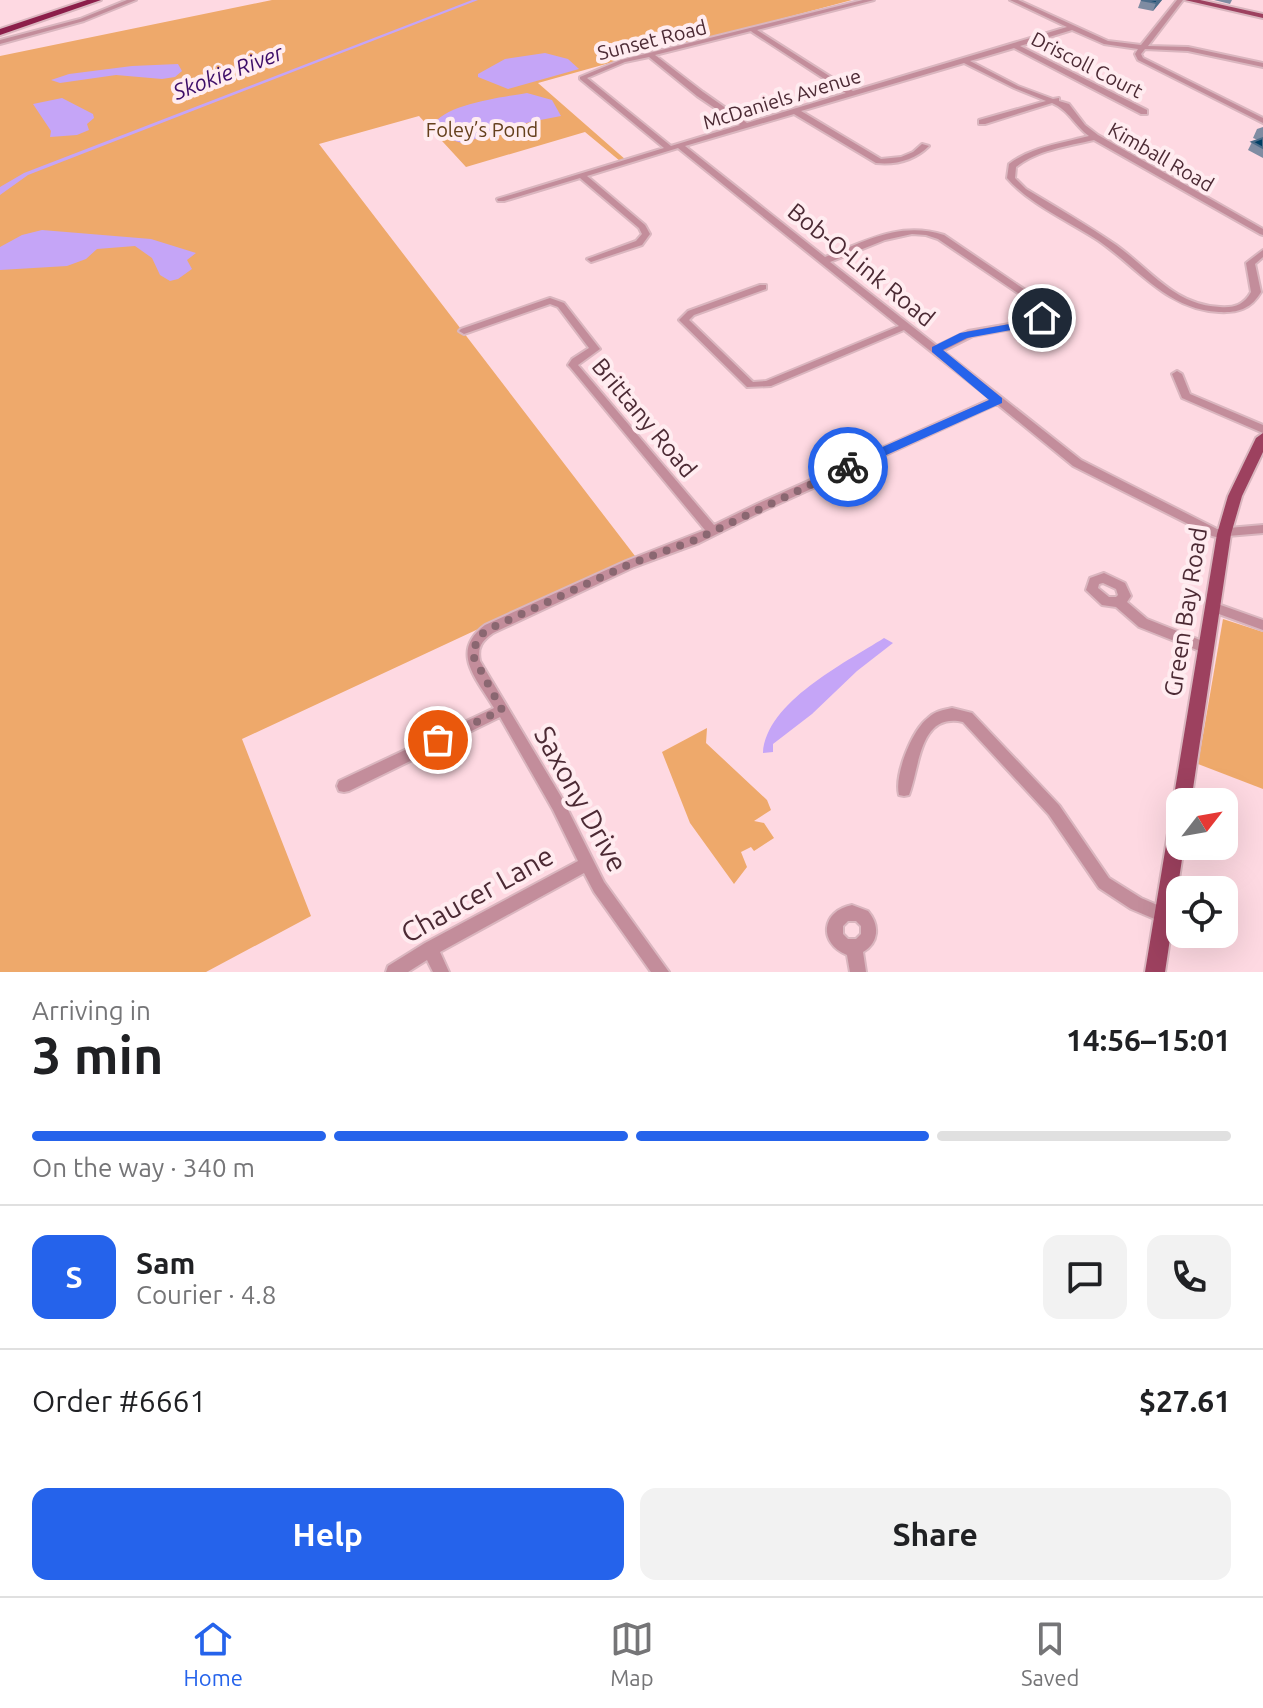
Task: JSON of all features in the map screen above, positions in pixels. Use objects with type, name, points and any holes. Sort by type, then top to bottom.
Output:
[{"type":"highway","points":[[0,30],[78,0]]},
{"type":"highway","points":[[0,30],[96,0]]},
{"type":"main road","points":[[1189,0],[1263,16]]},
{"type":"main road","name":"Green Bay Road","points":[[1184,788],[1224,534],[1235,496],[1263,438]]},
{"type":"main road","points":[[1155,972],[1173,860]]},
{"type":"street","points":[[0,42],[82,20],[133,0]]},
{"type":"street","name":"Sunset Road","points":[[582,78],[623,61],[871,0]]},
{"type":"street","points":[[1013,0],[1106,43],[1200,50],[1263,65]]},
{"type":"street","points":[[1180,0],[1138,56],[1143,62],[1263,121]]},
{"type":"street","name":"McDaniels Avenue","points":[[501,199],[1072,28]]},
{"type":"street","points":[[754,31],[852,94]]},
{"type":"street","name":"Driscoll Court","points":[[1016,46],[1144,112]]},
{"type":"street","points":[[652,56],[747,126]]},
{"type":"street","name":"Kimball Road","points":[[966,61],[1016,87],[1056,100],[1072,111],[1082,127],[1095,137],[1263,232]]},
{"type":"street","name":"Bob-O-Link Road","points":[[582,78],[824,261],[1077,463],[1224,534]]},
{"type":"street","points":[[982,122],[1056,100]]},
{"type":"street","points":[[795,111],[875,160],[894,161],[919,152],[925,146]]},
{"type":"street","points":[[1095,137],[1022,158],[1012,166],[1011,178],[1023,191],[1117,250],[1163,292],[1195,307],[1233,310],[1250,302],[1256,292],[1250,263],[1263,253]]},
{"type":"street","points":[[582,175],[642,227],[646,234],[639,243],[591,259]]},
{"type":"street","points":[[824,261],[908,231],[926,231],[941,237],[1037,302],[1044,311],[1035,322],[971,333],[936,350]]},
{"type":"street","points":[[763,287],[691,313],[684,320],[751,385],[767,384],[906,326]]},
{"type":"street","name":"Brittany Road","points":[[464,331],[550,301],[561,305],[595,349],[573,365],[712,531]]},
{"type":"street","points":[[1177,374],[1186,396],[1263,429]]},
{"type":"street","points":[[712,531],[998,400]]},
{"type":"street","points":[[1224,534],[1263,529]]},
{"type":"street","name":"Saxony Drive","points":[[661,972],[618,917],[472,654],[474,643],[489,629],[630,564],[712,531]]},
{"type":"street","points":[[1119,602],[1143,623],[1206,648]]},
{"type":"street","points":[[1212,607],[1263,625]]},
{"type":"street","points":[[344,786],[502,710]]},
{"type":"street","points":[[904,790],[915,742],[943,715],[951,713],[967,717],[1054,810],[1104,883],[1136,904],[1164,915]]},
{"type":"street","name":"Chaucer Lane","points":[[394,972],[430,948],[587,864]]},
{"type":"street","points":[[430,948],[441,972]]},
{"type":"street","points":[[854,948],[858,972]]},
{"type":"green space","points":[[272,0],[852,0],[687,44],[666,32],[618,48],[631,57],[538,83],[626,160],[620,161],[585,132],[466,167],[419,116],[319,144],[635,556],[242,739],[311,916],[206,972],[0,972],[0,56]]},
{"type":"green space","points":[[1223,619],[1263,632],[1263,789],[1198,764]]},
{"type":"green space","points":[[707,728],[706,743],[767,800],[771,810],[754,821],[764,823],[774,838],[754,851],[751,847],[741,852],[747,867],[734,884],[690,823],[662,752]]},
{"type":"shaded area","points":[[478,0],[28,175],[0,195],[0,187],[24,173]]},
{"type":"shaded area","points":[[545,53],[568,59],[579,69],[508,89],[478,77],[478,74],[505,59]]},
{"type":"shaded area","points":[[178,64],[182,71],[175,77],[162,79],[116,75],[60,83],[51,80],[69,74],[132,66]]},
{"type":"shaded area","name":"Foley’s Pond","points":[[527,93],[552,100],[561,116],[462,143],[445,138],[433,126],[439,118],[461,107]]},
{"type":"shaded area","points":[[62,98],[93,114],[94,118],[87,124],[89,130],[77,135],[50,137],[51,131],[33,104]]},
{"type":"shaded area","points":[[42,230],[151,239],[196,253],[187,260],[192,269],[170,281],[160,275],[152,258],[135,246],[97,249],[86,259],[67,266],[0,270],[0,247],[22,235]]},
{"type":"shaded area","points":[[884,638],[893,643],[773,744],[773,752],[763,753],[767,734],[792,701],[829,672]]},
{"type":"building","points":[[1263,138],[1263,148],[1252,142]]},
{"type":"way so far","points":[[438,740],[502,710],[472,654],[472,647],[479,636],[489,629],[630,564],[695,540],[848,467]]},
{"type":"route","points":[[848,467],[998,400],[936,350],[964,335],[1035,322],[1042,318]]},
{"type":"water label","name":"Skokie River","points":[[228,72]]}]
